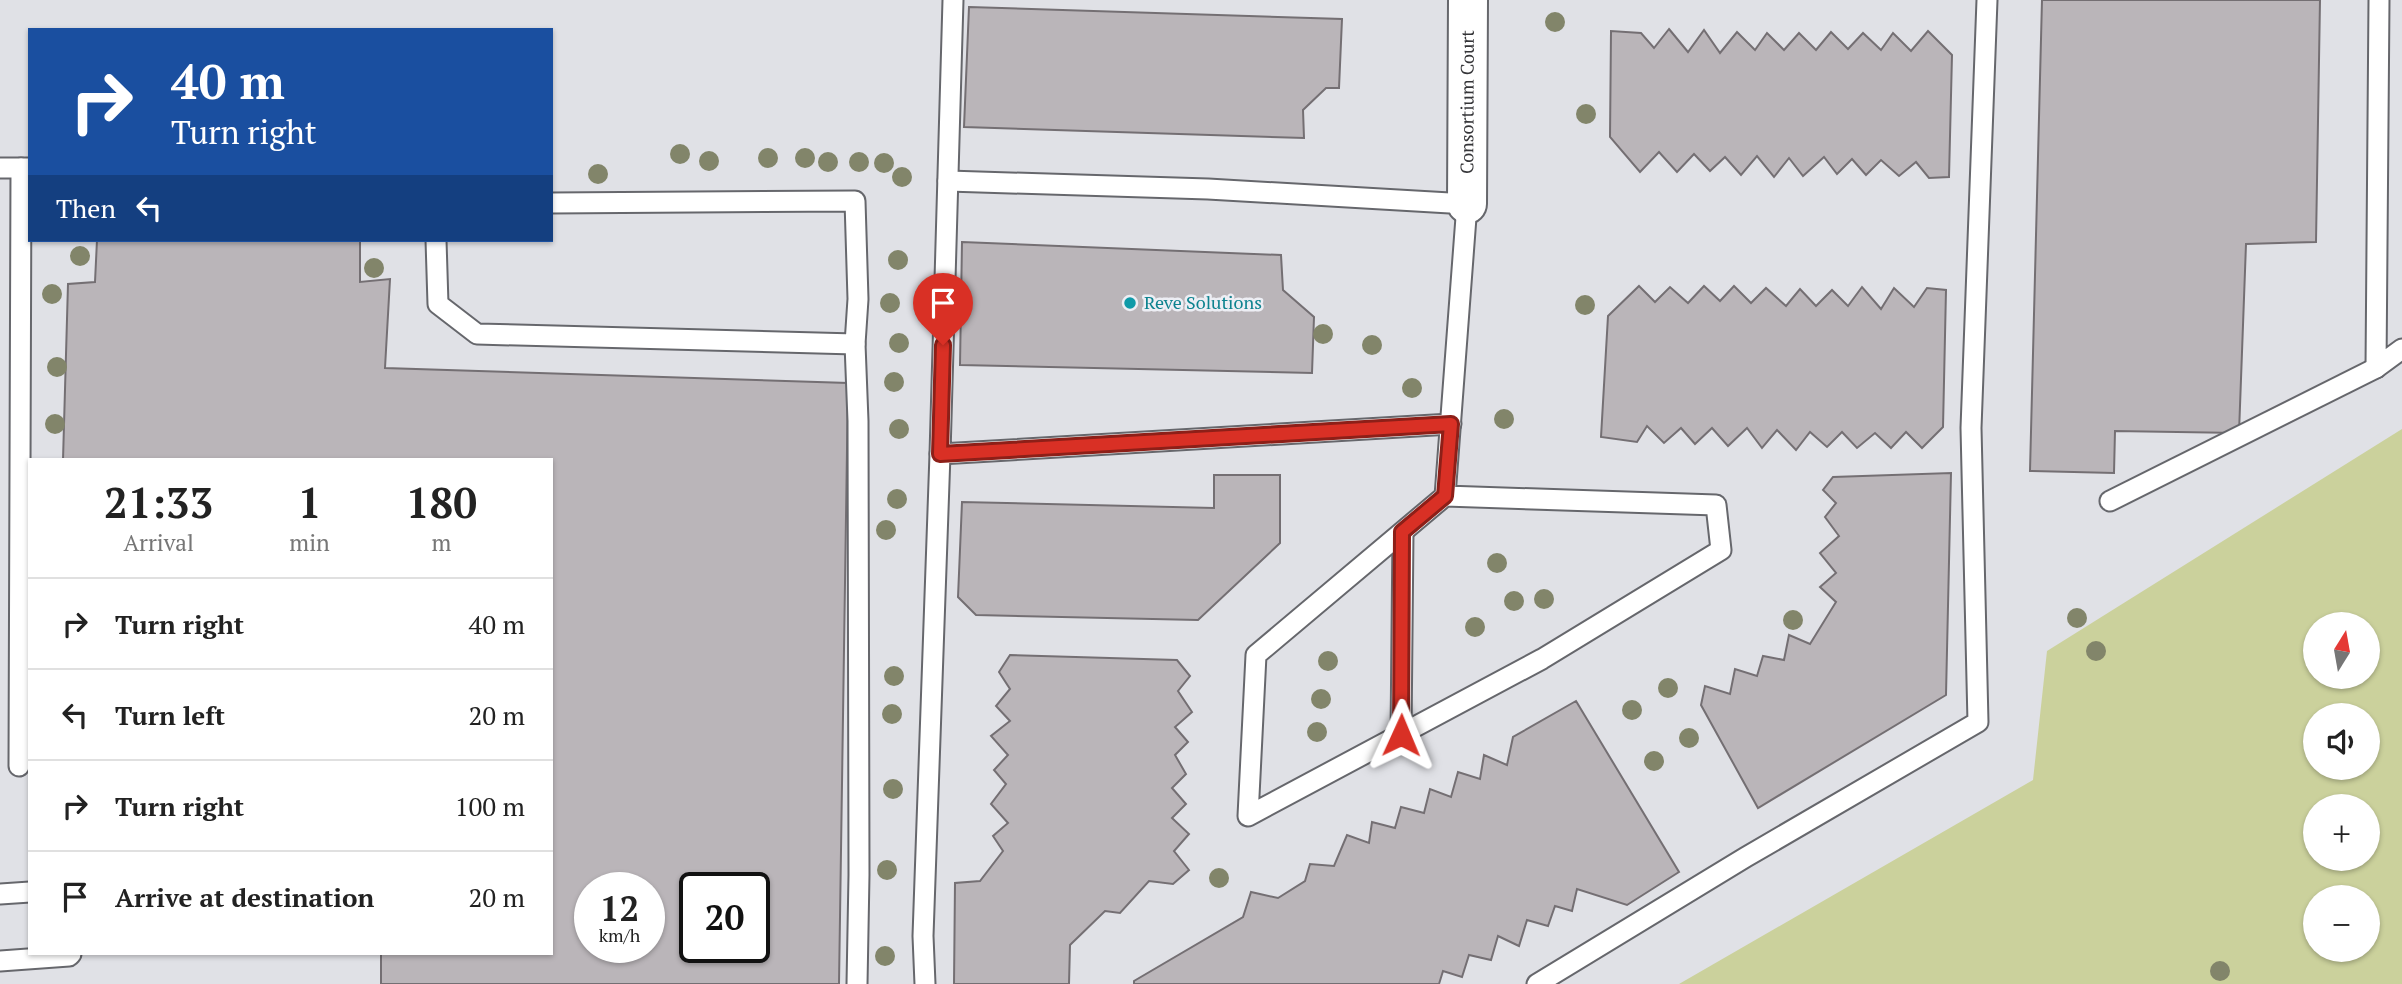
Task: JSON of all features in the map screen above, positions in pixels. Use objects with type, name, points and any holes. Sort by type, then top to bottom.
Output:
[{"type":"street","name":"Consortium Court","points":[[1467,204],[1468,0]]},
{"type":"lane","points":[[925,984],[923,936],[953,0]]},
{"type":"lane","points":[[1537,984],[1746,857],[1978,722],[1971,428],[1987,0]]},
{"type":"lane","points":[[2376,368],[2379,0]]},
{"type":"lane","points":[[0,168],[25,168],[19,766]]},
{"type":"lane","points":[[948,181],[1208,189],[1467,204],[1445,496]]},
{"type":"lane","points":[[553,203],[855,201],[858,299],[855,344],[858,421],[857,984]]},
{"type":"lane","points":[[436,242],[438,304],[477,334],[855,344]]},
{"type":"lane","points":[[2110,501],[2376,368],[2402,349]]},
{"type":"lane","points":[[940,454],[1451,424]]},
{"type":"lane","points":[[1445,496],[1716,505],[1721,550],[1542,659],[1248,817],[1256,655],[1402,532],[1445,496]]},
{"type":"lane","points":[[1401,735],[1402,532]]},
{"type":"lane","points":[[0,894],[28,892]]},
{"type":"lane","points":[[0,961],[70,955]]},
{"type":"green space","points":[[2402,429],[2402,984],[1679,984],[2033,780],[2047,651]]},
{"type":"building","points":[[2042,0],[2320,0],[2316,242],[2246,244],[2239,433],[2115,431],[2114,473],[2030,471]]},
{"type":"building","points":[[969,7],[1342,19],[1339,88],[1326,88],[1303,110],[1304,138],[964,127]]},
{"type":"building","points":[[1669,29],[1688,52],[1704,30],[1720,53],[1737,32],[1755,50],[1767,33],[1784,50],[1799,33],[1816,50],[1831,32],[1848,49],[1863,33],[1881,50],[1893,33],[1911,51],[1928,31],[1952,55],[1949,177],[1929,178],[1916,162],[1899,176],[1881,160],[1866,175],[1852,159],[1837,174],[1824,157],[1803,176],[1789,158],[1774,177],[1757,156],[1741,175],[1725,157],[1710,171],[1694,154],[1677,172],[1659,152],[1640,172],[1610,137],[1611,31],[1641,33],[1654,48]]},
{"type":"building","points":[[97,242],[360,242],[360,282],[390,279],[385,368],[848,383],[839,984],[381,984],[381,955],[553,955],[553,458],[63,458],[68,284],[95,282]]},
{"type":"building","name":"Reve Solutions","points":[[962,242],[1281,255],[1283,290],[1314,317],[1312,373],[960,365]]},
{"type":"building","points":[[1639,286],[1655,302],[1670,287],[1688,303],[1704,286],[1720,301],[1734,286],[1751,303],[1766,288],[1786,306],[1800,289],[1816,306],[1832,290],[1848,306],[1862,287],[1881,309],[1894,288],[1914,307],[1927,288],[1946,290],[1943,427],[1922,448],[1906,432],[1891,448],[1875,433],[1857,448],[1842,432],[1827,447],[1810,432],[1796,450],[1777,430],[1762,448],[1747,428],[1728,446],[1712,428],[1695,444],[1681,428],[1664,443],[1647,426],[1637,442],[1601,437],[1608,316]]},
{"type":"building","points":[[1951,473],[1946,695],[1758,808],[1701,705],[1705,686],[1730,694],[1735,669],[1757,676],[1763,656],[1784,660],[1789,635],[1810,644],[1836,602],[1820,587],[1836,573],[1820,553],[1839,536],[1825,517],[1836,503],[1823,490],[1833,477]]},
{"type":"building","points":[[1214,475],[1280,475],[1280,543],[1198,620],[976,615],[958,597],[962,502],[1214,508]]},
{"type":"building","points":[[1010,655],[1177,660],[1190,676],[1178,691],[1192,712],[1175,727],[1188,742],[1175,755],[1186,774],[1172,788],[1186,804],[1172,818],[1189,834],[1174,851],[1189,870],[1173,884],[1149,881],[1120,913],[1105,911],[1070,945],[1069,984],[954,984],[955,883],[980,881],[1003,851],[993,836],[1008,823],[991,804],[1006,784],[994,770],[1008,755],[991,736],[1010,721],[996,706],[1010,689],[999,672]]},
{"type":"building","points":[[1576,701],[1679,872],[1627,905],[1577,889],[1572,911],[1555,906],[1548,926],[1527,920],[1519,946],[1498,936],[1491,960],[1469,955],[1462,977],[1443,971],[1439,984],[1134,984],[1134,981],[1243,917],[1251,892],[1278,898],[1305,881],[1310,864],[1334,866],[1347,835],[1369,843],[1372,822],[1395,828],[1401,807],[1424,813],[1430,789],[1451,797],[1458,772],[1480,779],[1484,755],[1507,765],[1513,737]]},
{"type":"place","name":"Reve Solutions","points":[[1130,303]]},
{"type":"route","points":[[943,345],[940,454],[1451,424],[1445,496],[1402,532],[1401,735]]}]
